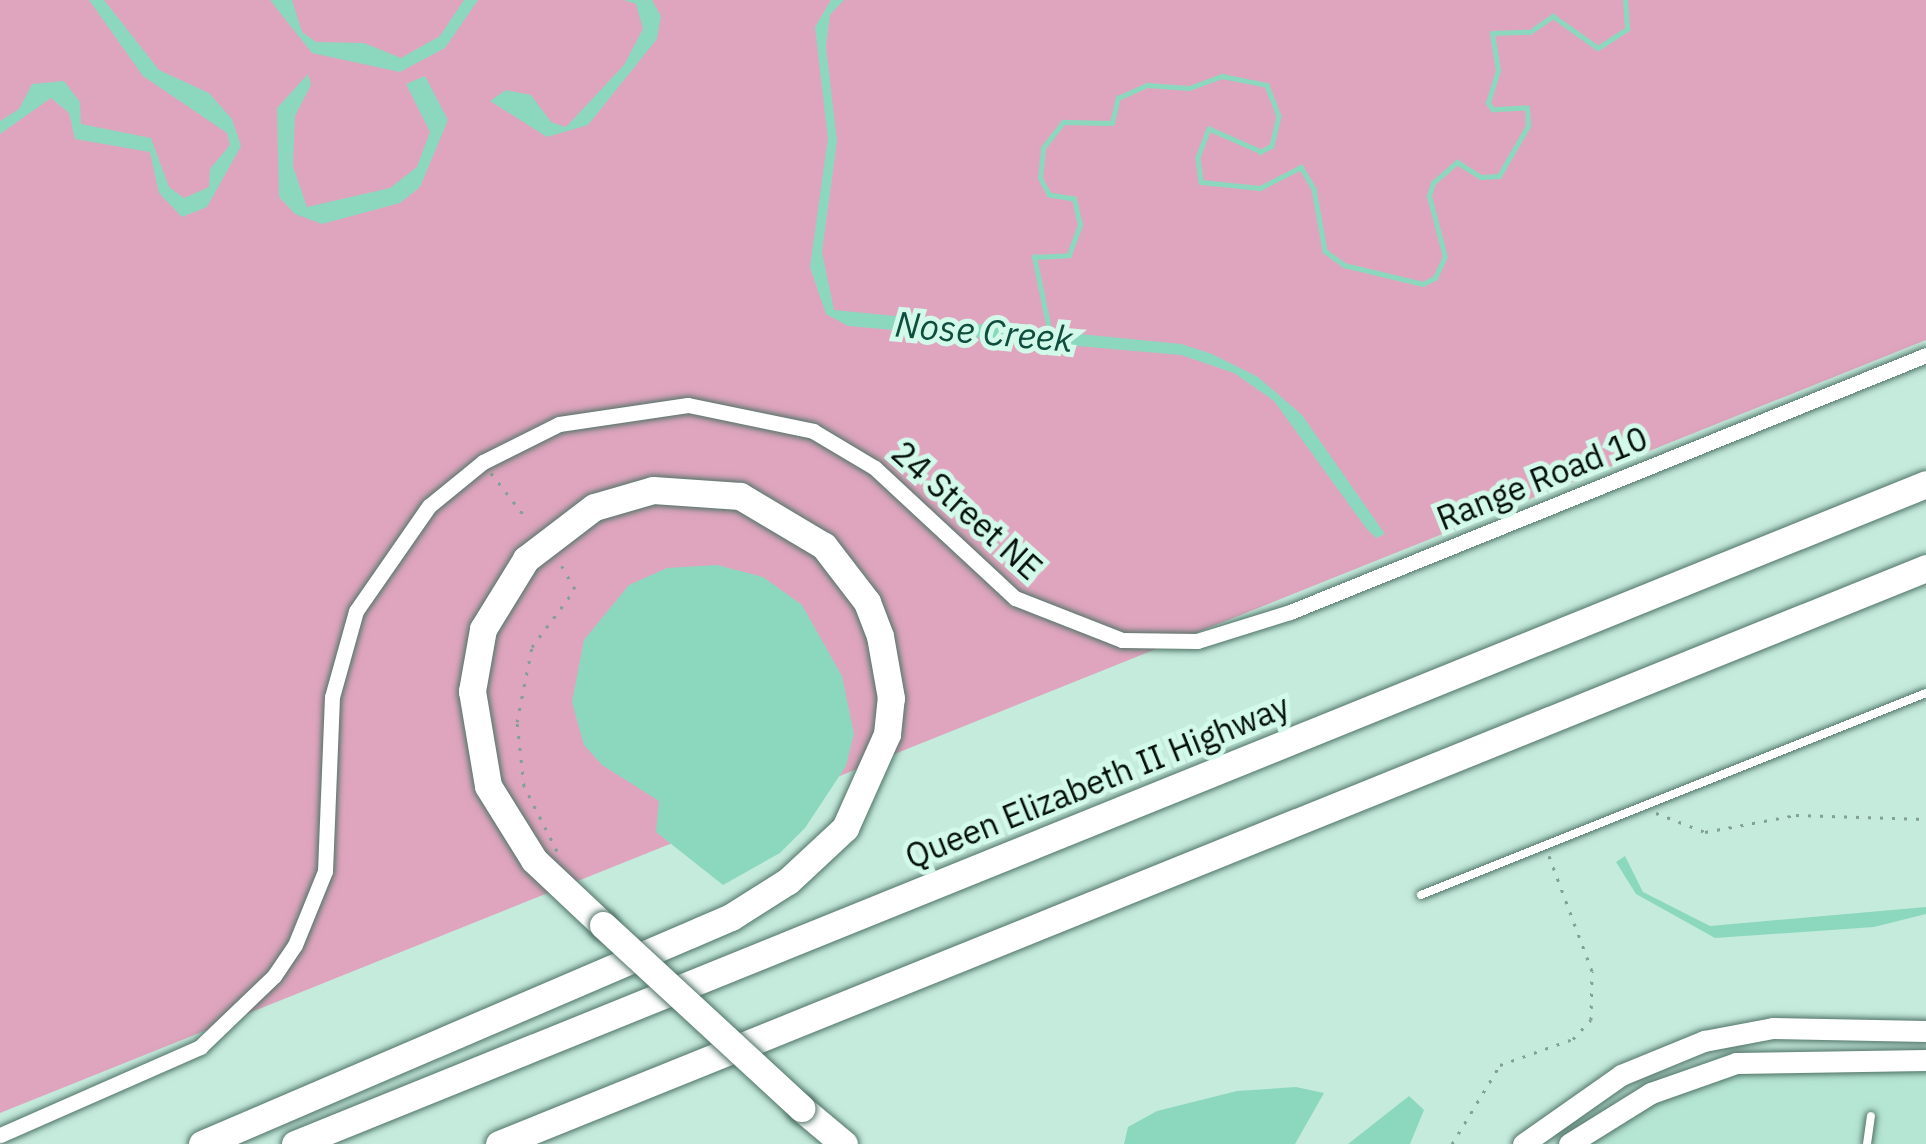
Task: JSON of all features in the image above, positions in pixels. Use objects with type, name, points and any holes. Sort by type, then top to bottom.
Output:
[{"type":"highway","name":"Queen Elizabeth II Highway","points":[[295,1144],[1926,484]]},
{"type":"highway","points":[[202,1144],[731,916],[788,881],[844,828],[887,734],[891,698],[880,636],[867,602],[824,546],[740,496],[652,490],[594,507],[526,559],[483,629],[472,691],[488,787],[534,860],[603,925],[801,1108],[844,1144]]},
{"type":"highway","points":[[500,1144],[1926,568]]},
{"type":"street","name":"Range Road 10","points":[[1177,642],[1289,612],[1926,356]]},
{"type":"street","name":"24 Street NE","points":[[0,1135],[200,1047],[274,976],[295,946],[325,872],[332,697],[356,611],[400,538],[483,462],[559,424],[640,406],[772,418],[863,458],[1015,598],[1090,632],[1177,642]]},
{"type":"street","points":[[1523,1144],[1621,1075],[1704,1041],[1773,1028],[1926,1030]]},
{"type":"street","points":[[1569,1144],[1651,1093],[1736,1063],[1926,1060]]},
{"type":"lane","points":[[1421,896],[1926,693]]},
{"type":"lane","points":[[1868,1144],[1870,1116]]},
{"type":"path","points":[[483,462],[526,518]]},
{"type":"path","points":[[558,559],[574,589],[532,647],[517,722],[534,815],[567,863]]},
{"type":"path","points":[[1652,806],[1674,826],[1706,832],[1796,815],[1926,819]]},
{"type":"path","points":[[1452,1144],[1500,1064],[1573,1039],[1591,1020],[1592,971],[1546,849]]},
{"type":"shaded area","points":[[0,0],[1926,0],[1926,340],[0,1113]]},
{"type":"shaded area","points":[[1926,1070],[1926,1144],[1584,1144],[1652,1102],[1741,1072]]},
{"type":"water","points":[[89,0],[104,0],[159,70],[209,93],[232,119],[241,146],[207,207],[182,217],[159,193],[150,152],[75,139],[69,113],[51,98],[0,134],[0,121],[19,109],[32,84],[64,81],[80,102],[81,124],[151,138],[169,187],[184,198],[209,187],[210,169],[230,145],[227,133],[143,76]]},
{"type":"water","points":[[270,0],[292,0],[302,32],[316,42],[364,43],[401,58],[440,36],[464,0],[478,0],[445,48],[400,72],[312,53]]},
{"type":"water","points":[[624,0],[652,0],[661,16],[657,39],[588,125],[547,137],[490,101],[506,90],[531,95],[551,122],[566,127],[624,65],[643,29],[636,4]]},
{"type":"water","name":"Nose Creek","points":[[831,0],[844,0],[830,15],[826,47],[837,141],[822,252],[834,310],[1181,344],[1212,354],[1258,377],[1302,415],[1385,534],[1376,538],[1366,528],[1274,401],[1234,373],[1181,355],[848,326],[826,314],[810,267],[828,138],[815,27]]},
{"type":"water","points":[[308,74],[311,85],[295,116],[293,166],[307,207],[390,188],[417,167],[430,132],[406,84],[425,76],[448,120],[420,187],[400,203],[322,224],[295,214],[279,197],[277,108]]},
{"type":"water","points":[[717,565],[763,577],[802,605],[842,676],[854,734],[846,766],[805,828],[780,853],[723,885],[656,832],[659,801],[602,765],[584,745],[572,702],[584,640],[629,585],[667,568]]},
{"type":"water","points":[[1625,856],[1643,892],[1710,926],[1926,907],[1926,914],[1874,927],[1715,938],[1636,894],[1616,862]]},
{"type":"water","points":[[1296,1087],[1324,1093],[1295,1144],[1124,1144],[1128,1127],[1157,1111],[1237,1091]]},
{"type":"water","points":[[1409,1096],[1424,1110],[1410,1144],[1348,1144]]},
{"type":"waterway","name":"Nose Creek","points":[[1050,334],[1034,257],[1069,255],[1080,225],[1074,199],[1049,195],[1040,178],[1043,148],[1063,122],[1112,123],[1118,98],[1147,85],[1189,88],[1222,76],[1267,85],[1279,116],[1272,146],[1261,152],[1209,129],[1198,157],[1201,182],[1260,188],[1301,167],[1314,189],[1325,251],[1344,265],[1423,284],[1435,278],[1445,257],[1429,196],[1433,183],[1457,162],[1481,177],[1499,176],[1528,126],[1527,108],[1493,110],[1488,103],[1498,71],[1492,33],[1530,32],[1553,16],[1598,48],[1627,29],[1625,0]]}]
